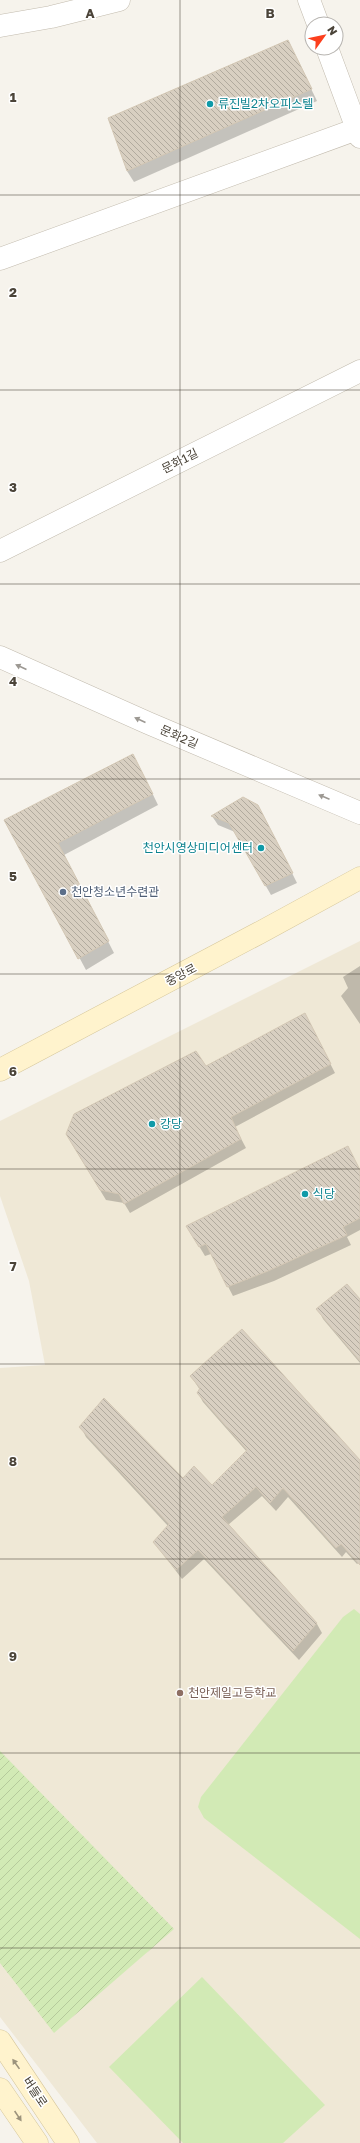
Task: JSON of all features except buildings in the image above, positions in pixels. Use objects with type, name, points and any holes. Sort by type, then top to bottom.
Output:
[{"type":"street","points":[[0,26],[51,17],[119,0]]},
{"type":"street","points":[[309,0],[315,16]]},
{"type":"street","points":[[0,258],[359,133],[330,56]]},
{"type":"street","name":"문화1길","points":[[0,551],[360,371]]},
{"type":"street","name":"문화2길","points":[[0,657],[148,724],[360,813]]},
{"type":"street","name":"중앙로","points":[[0,1070],[360,878]]},
{"type":"street","name":"버들로","points":[[0,2041],[68,2143]]},
{"type":"street","points":[[0,2089],[37,2143]]},
{"type":"shaded area","name":"천안제일고등학교","points":[[360,941],[360,2143],[97,2143],[0,2017],[0,1368],[45,1365],[29,1281],[0,1196],[0,1121]]},
{"type":"green space","points":[[354,1609],[360,1614],[360,1939],[204,1818],[198,1807],[201,1797],[343,1617]]},
{"type":"green space","points":[[0,1751],[174,1929],[54,2033],[0,1963]]},
{"type":"green space","points":[[202,1977],[325,2105],[283,2143],[183,2143],[109,2067]]},
{"type":"place","name":"류진빌2차오피스텔","points":[[210,104]]},
{"type":"place","name":"천안시영상미디어센터","points":[[261,848]]},
{"type":"place","name":"천안청소년수련관","points":[[63,892]]},
{"type":"place","name":"강당","points":[[152,1124]]},
{"type":"place","name":"식당","points":[[305,1194]]},
{"type":"place","name":"천안제일고등학교","points":[[180,1693]]}]
